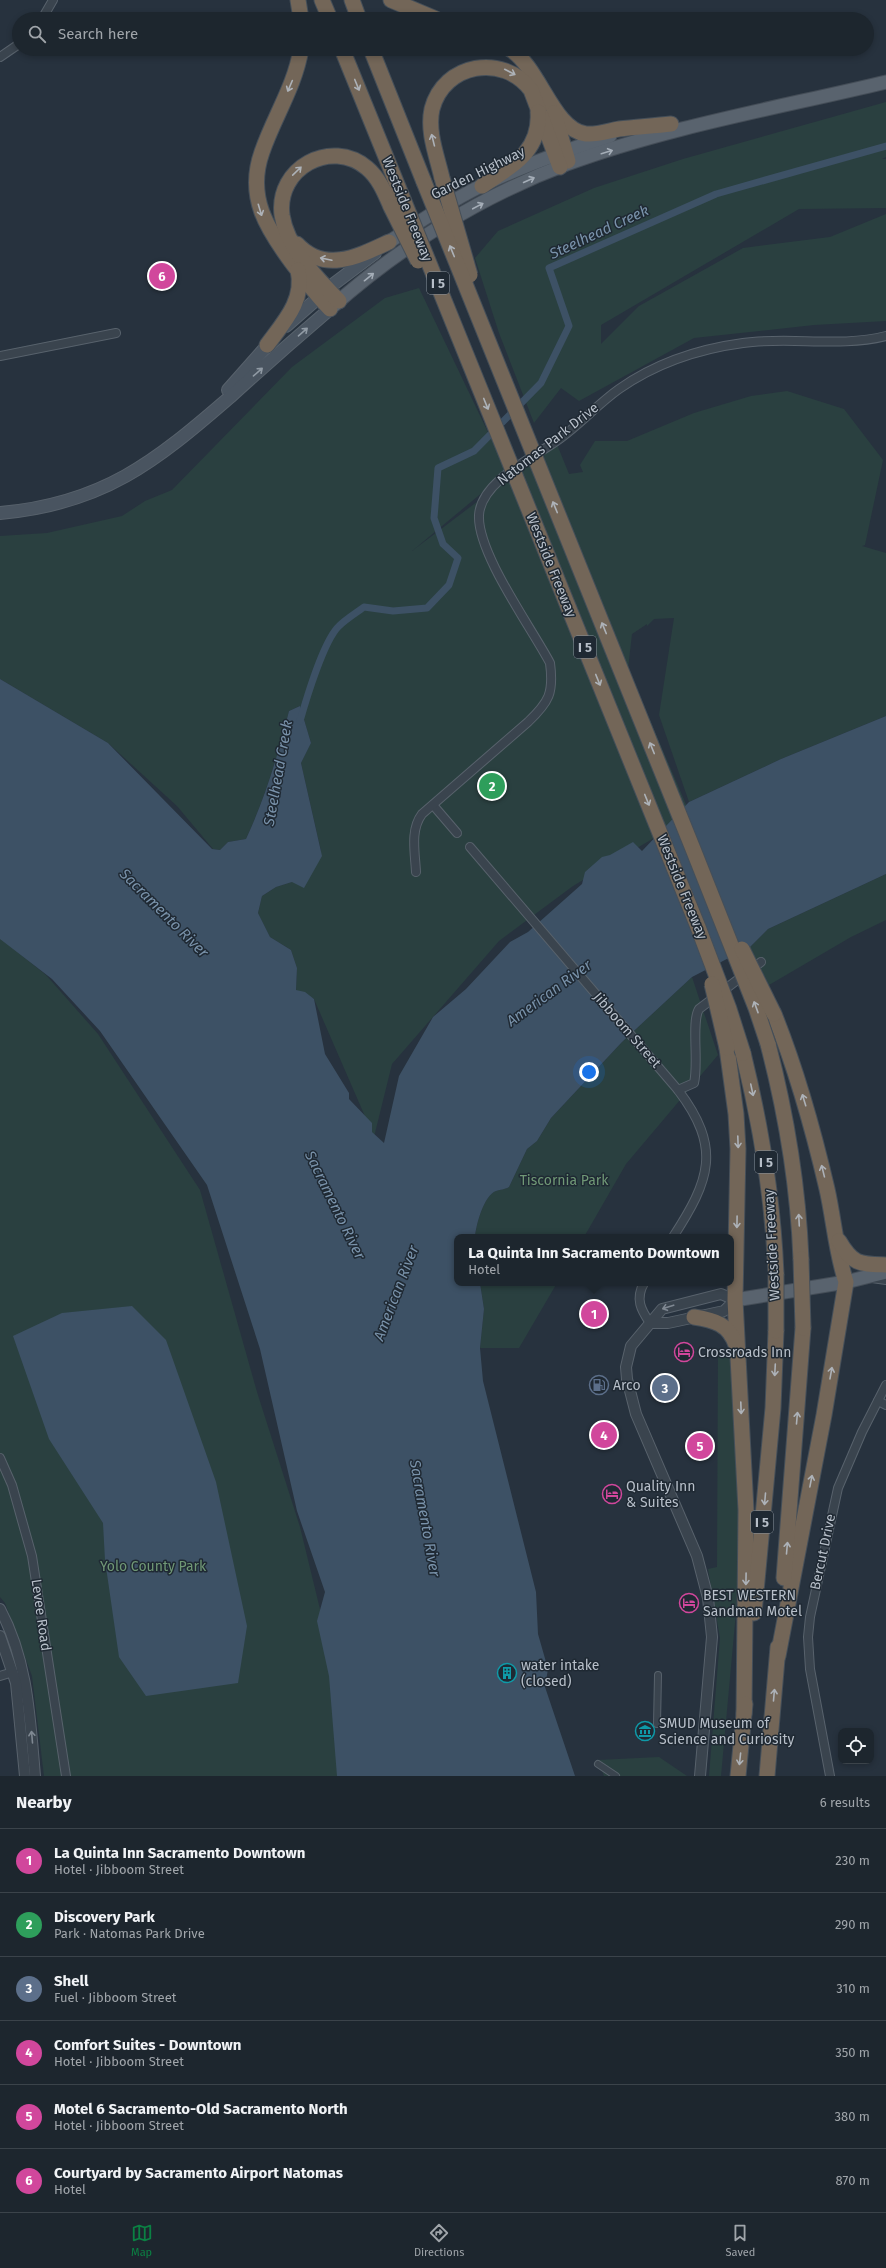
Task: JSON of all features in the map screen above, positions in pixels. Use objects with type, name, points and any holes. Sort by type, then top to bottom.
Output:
[{"type":"highway","points":[[298,0],[300,12]]},
{"type":"highway","points":[[322,0],[327,12]]},
{"type":"highway","points":[[352,0],[357,12]]},
{"type":"highway","points":[[392,0],[420,12]]},
{"type":"highway","points":[[299,56],[293,80],[262,152],[257,182],[258,202],[265,223],[274,238],[298,270],[334,305]]},
{"type":"highway","name":"Westside Freeway","points":[[344,56],[397,203],[471,368],[698,927],[729,1009],[752,1088],[767,1169],[776,1274],[776,1330],[773,1408],[738,1776]]},
{"type":"highway","name":"Westside Freeway","points":[[374,56],[756,1008],[768,1044],[786,1120],[798,1199],[802,1259],[803,1328],[778,1656],[767,1776]]},
{"type":"highway","points":[[516,56],[536,77],[563,159]]},
{"type":"highway","points":[[487,339],[442,178],[432,136],[431,119],[436,99],[452,79],[480,67],[503,68],[525,82],[544,104],[566,125],[579,133],[586,134],[671,124]]},
{"type":"highway","points":[[482,186],[519,161],[528,150],[536,131],[544,104]]},
{"type":"highway","points":[[323,293],[296,251],[288,232],[282,207],[286,185],[298,170],[322,157],[340,156],[350,158],[367,168],[397,203]]},
{"type":"highway","points":[[288,232],[305,251],[323,259],[333,261],[352,259],[389,242]]},
{"type":"highway","points":[[267,345],[296,302],[300,287],[298,270]]},
{"type":"highway","points":[[693,849],[774,1014],[806,1105],[837,1236],[840,1264],[846,1282],[824,1415],[778,1656]]},
{"type":"highway","points":[[698,927],[727,1048],[734,1094],[738,1149],[735,1300],[746,1510],[744,1714]]},
{"type":"highway","points":[[837,1236],[846,1253],[855,1261],[862,1264],[886,1265]]},
{"type":"highway","points":[[694,1317],[723,1325],[733,1335],[739,1354]]},
{"type":"main road","name":"Garden Highway","points":[[197,425],[267,345],[323,293],[389,242],[431,214],[482,186],[563,159],[886,82]]},
{"type":"main road","name":"Garden Highway","points":[[0,513],[55,504],[97,491],[152,461],[197,425],[334,305],[397,255],[431,232],[563,159],[617,134],[801,103]]},
{"type":"main road","points":[[735,1300],[846,1282],[886,1272]]},
{"type":"street","points":[[46,12],[53,0]]},
{"type":"street","points":[[0,58],[12,49]]},
{"type":"street","points":[[0,356],[116,333]]},
{"type":"street","name":"Natomas Park Drive","points":[[416,872],[414,833],[417,821],[422,814],[528,722],[544,706],[550,693],[552,676],[550,663],[486,549],[479,515],[486,494],[513,469],[556,442],[619,389],[655,368],[681,357],[694,352],[744,342],[851,342],[886,336]]},
{"type":"street","points":[[433,806],[457,833]]},
{"type":"street","name":"Jibboom Street","points":[[470,847],[668,1078],[694,1112],[700,1123],[705,1144],[706,1166],[704,1177],[695,1202],[674,1234]]},
{"type":"street","points":[[678,1090],[688,1086],[690,1080],[696,1077],[696,1013],[704,1005],[761,962]]},
{"type":"street","points":[[867,1277],[886,1280]]},
{"type":"street","points":[[642,1286],[640,1308],[650,1323]]},
{"type":"street","points":[[650,1323],[668,1323],[724,1311],[735,1300],[721,1294],[684,1302],[662,1309],[650,1323],[631,1346],[626,1367],[627,1379],[636,1414],[697,1556],[708,1598],[712,1637],[700,1776]]},
{"type":"street","name":"Bercut Drive","points":[[830,1776],[810,1669],[808,1643],[810,1617],[838,1488],[848,1463],[886,1385]]},
{"type":"street","points":[[878,1401],[886,1405]]},
{"type":"street","name":"Levee Road","points":[[0,1458],[12,1484],[32,1556],[66,1776]]},
{"type":"street","points":[[0,1609],[17,1645],[25,1681],[35,1776]]},
{"type":"street","points":[[0,1636],[13,1672],[20,1716],[25,1776]]},
{"type":"street","points":[[0,1676],[13,1672]]},
{"type":"street","points":[[657,1724],[658,1675]]},
{"type":"street","points":[[598,1764],[616,1776]]},
{"type":"green space","points":[[886,102],[886,157],[882,159],[886,159],[886,208],[799,209],[601,325],[601,344],[639,306],[743,248],[830,237],[886,214],[886,321],[814,325],[694,338],[579,401],[561,388],[534,423],[499,333],[475,258],[498,231],[594,188],[683,159]]},
{"type":"green space","points":[[419,288],[507,472],[412,551],[556,442],[569,474],[583,472],[580,465],[595,441],[627,441],[694,413],[751,396],[787,391],[844,409],[883,460],[865,545],[862,546],[886,553],[886,716],[781,759],[689,802],[659,715],[674,618],[654,619],[647,626],[647,624],[632,634],[628,669],[691,816],[573,886],[499,941],[392,1064],[374,1137],[314,999],[296,990],[297,968],[291,950],[270,937],[258,913],[262,896],[276,887],[292,882],[321,851],[301,763],[311,743],[300,706],[289,711],[270,776],[246,839],[228,842],[220,850],[213,849],[177,806],[108,743],[0,679],[0,536],[47,533],[122,516],[145,501],[172,490],[292,367],[385,298]]},
{"type":"green space","points":[[886,874],[886,920],[851,937],[769,985],[750,947],[768,929]]},
{"type":"green space","name":"Yolo County Park","points":[[0,938],[46,975],[98,1034],[200,1190],[257,1392],[300,1527],[336,1675],[357,1776],[44,1776],[32,1676],[5,1603],[0,1597]]},
{"type":"green space","name":"Tiscornia Park","points":[[692,977],[718,1055],[626,1164],[586,1234],[476,1234],[481,1211],[488,1198],[496,1191],[509,1187],[527,1149],[537,1141],[551,1118],[622,1042]]},
{"type":"green space","points":[[480,1286],[555,1286],[519,1348],[480,1348],[484,1309]]},
{"type":"green space","points":[[718,1349],[732,1349],[739,1525],[736,1612],[721,1776],[709,1776],[720,1638],[708,1569],[717,1567]]},
{"type":"green space","points":[[659,1757],[687,1776],[604,1776],[598,1760]]},
{"type":"water","points":[[0,679],[108,743],[212,849],[220,850],[228,842],[246,839],[270,776],[289,711],[300,706],[311,743],[301,763],[322,856],[304,888],[292,882],[276,887],[262,896],[258,913],[270,937],[291,950],[297,968],[296,990],[305,992],[314,999],[325,1054],[349,1093],[349,1099],[372,1123],[372,1132],[384,1143],[399,1076],[433,1017],[466,989],[510,942],[528,932],[582,884],[585,872],[602,857],[610,855],[633,842],[642,851],[689,802],[781,759],[886,716],[886,874],[768,929],[750,947],[692,977],[622,1042],[551,1118],[537,1141],[527,1149],[509,1187],[496,1191],[484,1204],[476,1234],[454,1234],[454,1286],[480,1286],[484,1309],[480,1348],[483,1381],[536,1592],[538,1634],[548,1669],[545,1687],[575,1776],[337,1776],[329,1676],[317,1621],[325,1592],[297,1511],[260,1349],[207,1185],[100,1031],[52,979],[0,939]]},
{"type":"water","points":[[132,1306],[166,1340],[216,1482],[247,1626],[238,1683],[146,1696],[119,1657],[105,1560],[103,1523],[49,1439],[13,1336],[62,1313]]},
{"type":"waterway","name":"Steelhead Creek","points":[[300,721],[311,685],[327,644],[333,633],[342,623],[364,607],[393,611],[427,608],[449,585],[458,558],[443,544],[434,518],[438,468],[474,451],[541,383],[569,326],[549,268],[716,194],[886,146]]},
{"type":"place","name":"Courtyard by Sacramento Airport Natomas","points":[[162,276]]},
{"type":"place","name":"Discovery Park","points":[[492,786]]},
{"type":"place","name":"La Quinta Inn Sacramento Downtown","points":[[594,1314]]},
{"type":"place","name":"Crossroads Inn","points":[[684,1352]]},
{"type":"place","name":"Arco","points":[[599,1385]]},
{"type":"place","name":"Shell","points":[[665,1388]]},
{"type":"place","name":"Comfort Suites - Downtown","points":[[604,1435]]},
{"type":"place","name":"Motel 6 Sacramento-Old Sacramento North","points":[[700,1446]]},
{"type":"place","name":"Quality Inn & Suites","points":[[612,1494]]},
{"type":"place","name":"BEST WESTERN Sandman Motel","points":[[689,1603]]},
{"type":"place","name":"water intake (closed)","points":[[507,1673]]},
{"type":"place","name":"SMUD Museum of Science and Curiosity","points":[[645,1731]]},
{"type":"water label","name":"Sacramento River","points":[[164,913]]},
{"type":"water label","name":"American River","points":[[549,993]]},
{"type":"water label","name":"Sacramento River","points":[[335,1205]]},
{"type":"water label","name":"American River","points":[[396,1293]]},
{"type":"water label","name":"Sacramento River","points":[[425,1518]]}]
